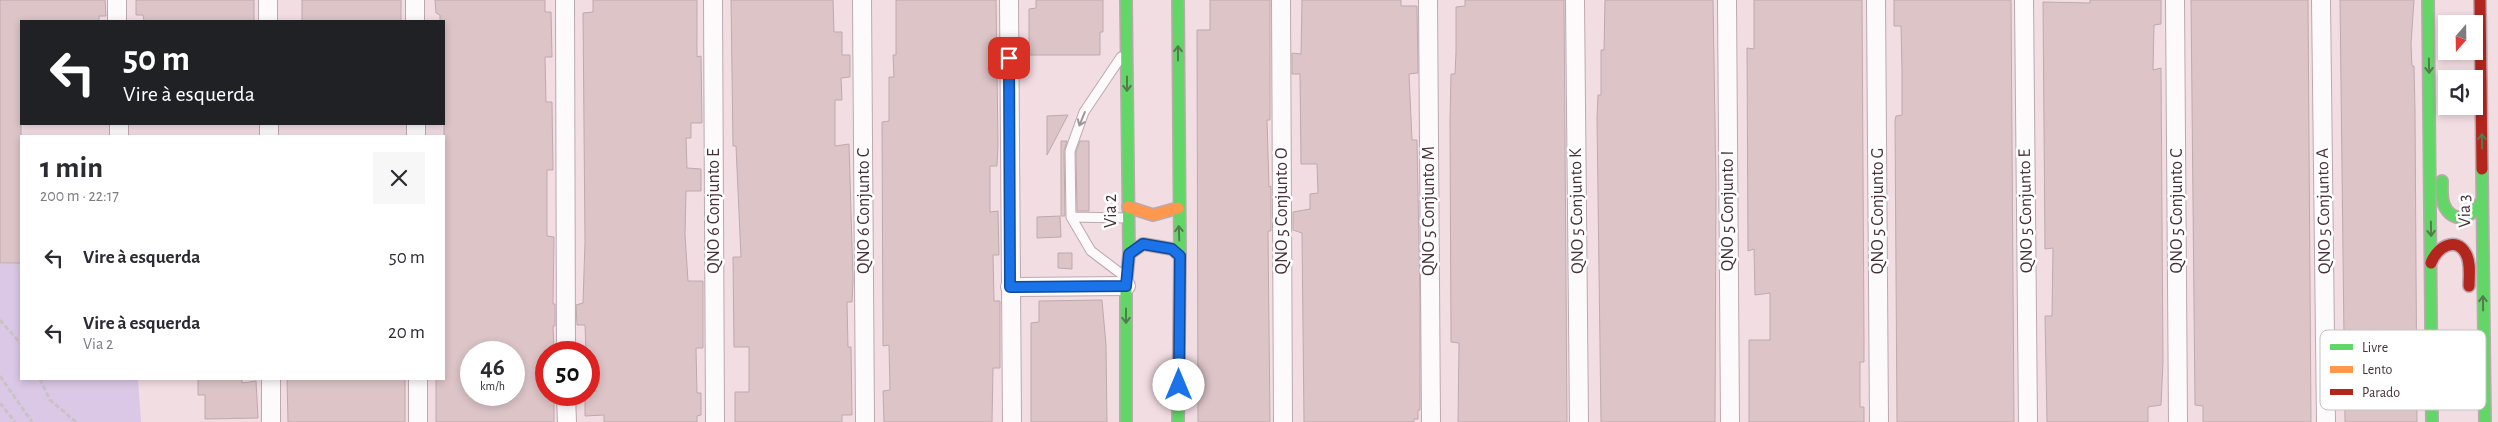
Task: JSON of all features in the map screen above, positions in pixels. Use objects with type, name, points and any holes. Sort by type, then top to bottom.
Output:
[{"type":"main road","name":"Via 2","points":[[1126,0],[1129,254],[1126,282],[1126,422]]},
{"type":"main road","points":[[1178,0],[1178,208],[1180,256],[1178,422]]},
{"type":"main road","points":[[2429,0],[2440,63]]},
{"type":"main road","name":"Via 3","points":[[2429,0],[2431,330]]},
{"type":"main road","name":"Via 3","points":[[2480,0],[2484,330]]},
{"type":"main road","points":[[2442,168],[2442,202],[2449,212],[2459,218],[2472,215],[2477,211],[2482,200]]},
{"type":"main road","points":[[1128,212],[1155,216],[1178,208]]},
{"type":"main road","points":[[1129,254],[1143,244],[1172,249],[1180,256]]},
{"type":"main road","points":[[2431,263],[2435,252],[2444,245],[2456,245],[2462,248],[2468,258],[2469,302]]},
{"type":"street","points":[[117,0],[117,20]]},
{"type":"street","points":[[268,0],[268,20]]},
{"type":"street","points":[[415,0],[415,20]]},
{"type":"street","points":[[564,0],[566,341]]},
{"type":"street","name":"QNO 6 Conjunto E","points":[[713,0],[715,422]]},
{"type":"street","name":"QNO 6 Conjunto C","points":[[862,0],[865,422]]},
{"type":"street","points":[[1009,0],[1012,422]]},
{"type":"street","name":"QNO 5 Conjunto O","points":[[1281,0],[1283,422]]},
{"type":"street","name":"QNO 5 Conjunto M","points":[[1428,0],[1431,422]]},
{"type":"street","name":"QNO 5 Conjunto K","points":[[1575,0],[1579,422]]},
{"type":"street","name":"QNO 5 Conjunto I","points":[[1727,0],[1730,422]]},
{"type":"street","name":"QNO 5 Conjunto G","points":[[1876,0],[1880,422]]},
{"type":"street","name":"QNO 5 Conjunto E","points":[[2024,0],[2028,422]]},
{"type":"street","name":"QNO 5 Conjunto C","points":[[2175,0],[2178,422]]},
{"type":"street","name":"QNO 5 Conjunto A","points":[[2321,0],[2325,330]]},
{"type":"street","points":[[1010,287],[1126,282]]},
{"type":"street","points":[[271,380],[271,422]]},
{"type":"street","points":[[418,380],[418,422]]},
{"type":"street","points":[[566,406],[566,422]]},
{"type":"lane","points":[[1126,282],[1092,250],[1071,217],[1070,151],[1084,112],[1127,49]]},
{"type":"lane","points":[[1071,217],[1128,212]]},
{"type":"path","points":[[0,320],[20,343]]},
{"type":"path","points":[[0,376],[32,422]]},
{"type":"path","points":[[40,380],[50,400],[76,422]]},
{"type":"path","points":[[0,403],[15,422]]},
{"type":"shaded area","points":[[20,263],[20,380],[138,380],[141,422],[0,422],[0,264]]},
{"type":"building","points":[[0,0],[105,0],[106,16],[99,16],[99,20],[20,20],[20,263],[0,263]]},
{"type":"building","points":[[136,0],[254,0],[254,20],[144,20],[143,15],[136,15]]},
{"type":"building","points":[[302,0],[401,0],[401,20],[302,20]]},
{"type":"building","points":[[435,0],[545,0],[545,12],[551,12],[552,57],[545,57],[546,102],[552,102],[553,170],[547,170],[547,236],[554,237],[553,304],[555,304],[555,326],[553,326],[554,341],[535,341],[535,406],[554,406],[554,422],[436,422],[436,380],[445,380],[445,20],[440,20],[440,15],[436,13]]},
{"type":"building","points":[[593,0],[697,0],[697,57],[701,56],[702,123],[691,123],[691,138],[686,138],[687,168],[701,169],[701,191],[686,191],[685,235],[688,281],[703,281],[703,348],[696,348],[697,393],[701,393],[701,415],[697,416],[697,422],[604,422],[604,415],[585,416],[585,406],[600,406],[600,341],[586,341],[585,325],[577,325],[576,305],[583,303],[585,242],[583,13],[593,12]]},
{"type":"building","points":[[731,0],[833,0],[834,32],[842,32],[842,55],[850,55],[850,77],[841,78],[842,100],[835,100],[835,146],[849,144],[853,280],[852,302],[847,302],[848,347],[851,347],[852,415],[842,415],[842,422],[735,422],[735,392],[749,392],[749,347],[734,347],[733,257],[741,257],[736,146],[733,146]]},
{"type":"building","points":[[896,0],[996,0],[998,144],[997,166],[990,166],[990,212],[998,211],[999,255],[993,255],[994,301],[1000,301],[1000,368],[993,368],[992,422],[884,422],[883,391],[890,390],[889,345],[883,346],[882,122],[889,121],[889,77],[894,77],[893,55],[896,55]]},
{"type":"building","points":[[1036,0],[1103,0],[1103,32],[1100,32],[1100,55],[1029,55],[1029,9],[1036,8]]},
{"type":"building","points":[[1210,0],[1270,0],[1270,120],[1267,120],[1269,187],[1271,186],[1271,231],[1268,231],[1270,422],[1198,422],[1197,30],[1210,30]]},
{"type":"building","points":[[1302,0],[1401,0],[1401,6],[1417,6],[1418,73],[1409,74],[1412,140],[1417,140],[1420,298],[1420,410],[1418,410],[1418,419],[1414,419],[1414,422],[1304,422],[1302,233],[1293,230],[1293,212],[1310,209],[1310,194],[1318,193],[1317,164],[1301,164],[1300,74],[1292,74],[1292,53],[1301,54]]},
{"type":"building","points":[[1465,0],[1564,0],[1567,422],[1458,422],[1459,343],[1451,342],[1450,119],[1451,74],[1455,74],[1456,7],[1465,6]]},
{"type":"building","points":[[1605,0],[1713,0],[1716,184],[1715,422],[1601,422],[1597,118],[1598,95],[1601,95],[1601,50],[1604,50]]},
{"type":"building","points":[[1754,0],[1862,0],[1864,362],[1860,362],[1860,407],[1864,407],[1864,422],[1749,422],[1749,340],[1770,340],[1770,293],[1755,295],[1754,249],[1748,251],[1747,48],[1754,49]]},
{"type":"building","points":[[1894,0],[2011,0],[2014,422],[1897,422],[1895,121],[1896,116],[1902,115],[1902,70],[1901,26],[1894,26]]},
{"type":"building","points":[[2090,0],[2161,0],[2161,24],[2154,25],[2153,70],[2161,68],[2163,361],[2161,405],[2148,407],[2148,422],[2047,422],[2045,316],[2052,316],[2053,248],[2045,249],[2043,2],[2090,3]]},
{"type":"building","points":[[2191,0],[2308,0],[2311,422],[2203,422],[2203,406],[2195,405]]},
{"type":"building","points":[[2340,0],[2414,0],[2411,44],[2412,66],[2414,66],[2415,111],[2416,330],[2344,330]]},
{"type":"building","points":[[1068,115],[1047,155],[1047,116]]},
{"type":"building","points":[[1061,141],[1067,141],[1064,151],[1065,216],[1061,216]]},
{"type":"building","points":[[1080,141],[1089,141],[1089,211],[1077,211],[1076,152]]},
{"type":"building","points":[[1060,216],[1061,237],[1037,238],[1037,217]]},
{"type":"building","points":[[1058,253],[1072,253],[1072,269],[1058,268]]},
{"type":"building","points":[[1102,300],[1106,345],[1107,422],[1031,422],[1031,323],[1039,322],[1039,301]]},
{"type":"building","points":[[198,380],[242,380],[242,383],[256,381],[258,418],[205,419],[205,395],[198,395]]},
{"type":"building","points":[[287,380],[405,380],[405,422],[288,422]]},
{"type":"building","points":[[2345,410],[2417,410],[2417,422],[2345,422]]},
{"type":"traffic: fast","points":[[1126,0],[1129,254],[1126,286],[1126,422]]},
{"type":"traffic: fast","points":[[1178,0],[1180,256],[1178,422]]},
{"type":"traffic: fast","points":[[2428,0],[2431,330]]},
{"type":"traffic: fast","points":[[2482,169],[2484,330]]},
{"type":"traffic: fast","points":[[2442,181],[2443,202],[2448,212],[2453,215],[2458,217],[2469,215],[2479,206],[2482,200]]},
{"type":"traffic: fast","points":[[1129,254],[1143,244],[1172,249],[1180,256]]},
{"type":"traffic: fast","points":[[2432,410],[2432,422]]},
{"type":"traffic: fast","points":[[2485,410],[2485,422]]},
{"type":"traffic: slow","points":[[1128,207],[1153,215],[1178,208]]},
{"type":"traffic: jam","points":[[2480,0],[2482,169]]},
{"type":"traffic: jam","points":[[2431,263],[2437,253],[2447,246],[2457,245],[2462,248],[2469,261],[2469,286]]},
{"type":"route","points":[[1009,58],[1010,287],[1126,286],[1129,254],[1143,244],[1172,249],[1180,256],[1179,385]]}]
